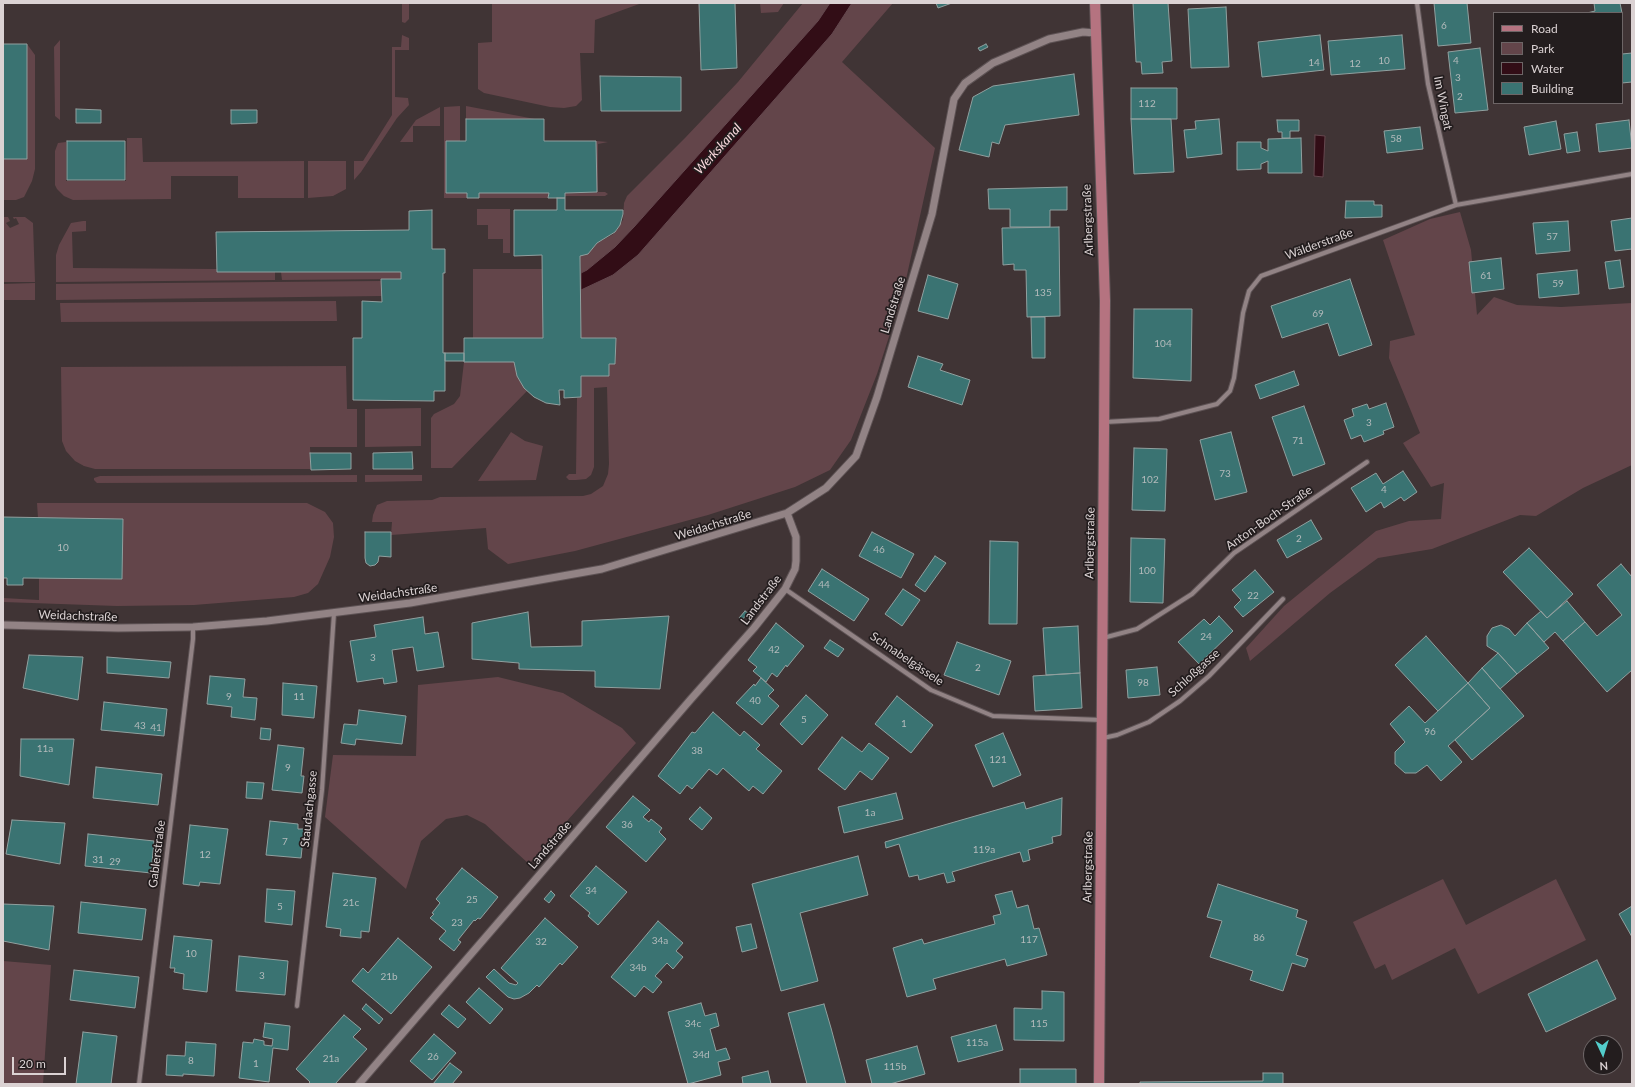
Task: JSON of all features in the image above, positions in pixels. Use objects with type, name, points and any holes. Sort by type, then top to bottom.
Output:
[{"type":"main road","name":"Arlbergstraße","points":[[1095,3],[1105,301],[1099,1084]]},
{"type":"street","name":"Im Wingat","points":[[1416,3],[1428,84],[1456,205]]},
{"type":"street","name":"Landstraße","points":[[359,1084],[685,705],[754,628],[785,589],[796,562],[796,537],[787,513],[826,488],[856,456],[877,397],[932,214],[954,99],[966,83],[978,72],[993,63],[1050,39],[1083,32],[1095,33]]},
{"type":"street","name":"Wälderstraße","points":[[1104,422],[1160,419],[1217,404],[1230,391],[1234,378],[1243,313],[1249,291],[1261,276],[1456,205],[1632,174]]},
{"type":"street","name":"Anton-Boch-Straße","points":[[1103,638],[1137,629],[1192,594],[1234,552],[1367,462]]},
{"type":"street","name":"Weidachstraße","points":[[3,625],[118,628],[193,626],[267,621],[334,613],[489,590],[602,569],[787,513]]},
{"type":"street","name":"Schnabelgässele","points":[[785,589],[931,690],[993,716],[1102,720]]},
{"type":"street","name":"Schloßgasse","points":[[1102,738],[1117,735],[1149,722],[1180,701],[1209,676],[1283,599]]},
{"type":"street","name":"Staudachgasse","points":[[297,1006],[322,790],[334,613]]},
{"type":"street","name":"Gablerstraße","points":[[139,1084],[193,640],[193,626]]},
{"type":"green space","points":[[402,3],[409,3],[409,19],[405,23],[402,22]]},
{"type":"green space","points":[[492,3],[642,3],[595,20],[594,53],[580,53],[582,100],[576,106],[564,108],[550,107],[484,93],[478,89],[478,43],[492,42]]},
{"type":"green space","points":[[760,3],[784,3],[778,12],[761,13]]},
{"type":"green space","points":[[803,3],[830,3],[818,21],[634,227],[615,247],[587,270],[581,273],[580,256],[588,254],[597,243],[612,235],[617,230],[623,220],[624,203],[627,196],[738,82]]},
{"type":"green space","points":[[852,3],[893,3],[842,62],[935,148],[903,293],[877,374],[851,440],[830,470],[795,487],[708,515],[575,551],[508,564],[488,549],[486,528],[391,535],[392,522],[372,522],[377,505],[387,501],[432,500],[440,497],[583,496],[591,494],[603,486],[608,474],[609,464],[607,387],[594,388],[594,467],[591,475],[586,479],[576,480],[569,480],[566,477],[569,474],[576,474],[577,398],[581,397],[581,376],[609,376],[609,364],[615,364],[616,355],[616,338],[581,338],[581,290],[613,275],[638,255],[832,34]]},
{"type":"green space","points":[[402,35],[409,38],[409,50],[395,50],[395,97],[408,98],[409,105],[397,118],[354,180],[354,161],[363,161],[392,115],[392,47],[401,47]]},
{"type":"green space","points":[[60,40],[60,120],[55,116],[54,47]]},
{"type":"green space","points":[[27,44],[35,55],[35,169],[32,181],[24,197],[16,200],[3,200],[3,159],[27,159]]},
{"type":"green space","points":[[460,106],[460,141],[446,141],[446,193],[467,193],[467,198],[444,198],[444,107]]},
{"type":"green space","points":[[466,106],[535,119],[466,119]]},
{"type":"green space","points":[[440,107],[440,126],[413,126],[413,142],[400,142],[416,120]]},
{"type":"green space","points":[[127,138],[142,138],[143,162],[304,161],[304,198],[238,198],[238,176],[171,176],[171,199],[73,200],[64,196],[57,189],[55,185],[55,151],[58,143],[66,142],[66,181],[126,181]]},
{"type":"green space","points":[[596,141],[608,142],[598,144],[598,192],[605,192],[608,194],[605,196],[565,196],[565,193],[596,192]]},
{"type":"green space","points":[[308,161],[346,161],[346,189],[333,196],[308,198]]},
{"type":"green space","points":[[479,193],[549,193],[548,198],[479,198]]},
{"type":"green space","points":[[477,209],[510,209],[510,253],[503,253],[503,239],[488,239],[488,225],[477,225]]},
{"type":"green space","points":[[1460,212],[1471,250],[1477,315],[1494,297],[1517,305],[1561,307],[1632,303],[1632,465],[1583,488],[1536,516],[1520,515],[1432,549],[1378,558],[1330,593],[1250,661],[1246,648],[1284,606],[1376,531],[1409,521],[1441,519],[1444,483],[1431,487],[1403,443],[1420,433],[1389,358],[1390,341],[1415,335],[1383,240],[1430,219]]},
{"type":"green space","points":[[3,217],[8,217],[10,221],[6,223],[10,228],[19,224],[16,218],[14,219],[13,217],[25,217],[33,223],[35,282],[3,282]]},
{"type":"green space","points":[[86,221],[86,231],[72,232],[73,268],[217,269],[217,272],[275,272],[275,280],[56,282],[56,255],[59,245],[71,223]]},
{"type":"green space","points":[[473,269],[542,269],[543,338],[473,338]]},
{"type":"green space","points":[[281,272],[401,272],[401,279],[282,280]]},
{"type":"green space","points":[[381,281],[382,296],[56,300],[56,284]]},
{"type":"green space","points":[[35,283],[35,300],[3,300],[3,284]]},
{"type":"green space","points":[[336,301],[337,321],[61,322],[60,303]]},
{"type":"green space","points":[[464,362],[514,362],[517,376],[527,391],[452,468],[431,468],[431,418],[434,414],[454,404],[460,396]]},
{"type":"green space","points":[[346,366],[347,409],[357,409],[357,447],[310,447],[311,469],[95,469],[84,466],[75,461],[66,451],[62,441],[61,367]]},
{"type":"green space","points":[[421,408],[421,446],[365,447],[365,409]]},
{"type":"green space","points":[[511,432],[525,441],[543,446],[536,480],[478,481]]},
{"type":"green space","points":[[357,475],[357,482],[97,483],[94,480],[94,478],[100,476]]},
{"type":"green space","points":[[365,475],[422,475],[422,481],[365,482]]},
{"type":"green space","points":[[37,503],[307,503],[325,512],[333,523],[334,537],[330,557],[318,584],[308,593],[294,597],[194,605],[117,606],[3,602],[3,598],[39,600],[39,578],[122,579],[123,519],[38,518]]},
{"type":"green space","points":[[498,677],[563,693],[622,728],[636,743],[529,864],[485,824],[467,815],[446,819],[421,841],[406,889],[325,817],[333,755],[416,756],[418,685]]},
{"type":"green space","points":[[1443,879],[1466,925],[1556,879],[1586,940],[1478,994],[1455,948],[1392,980],[1385,964],[1375,969],[1353,922]]},
{"type":"green space","points":[[3,961],[51,965],[43,1084],[3,1084]]},
{"type":"water","name":"Werkskanal","points":[[830,3],[852,3],[832,34],[638,255],[613,275],[581,290],[581,273],[587,270],[615,247],[634,227],[818,21]]},
{"type":"water","points":[[1315,135],[1325,136],[1323,177],[1314,176]]},
{"type":"building","points":[[699,3],[735,3],[737,68],[701,70]]},
{"type":"building","points":[[936,3],[952,3],[938,8]]},
{"type":"building","points":[[1133,3],[1168,3],[1172,61],[1162,62],[1163,73],[1142,74],[1141,62],[1136,62]]},
{"type":"building","points":[[1434,3],[1467,3],[1471,43],[1438,46]]},
{"type":"building","points":[[1594,3],[1620,3],[1622,12],[1591,12],[1595,11]]},
{"type":"building","points":[[1226,7],[1229,67],[1191,68],[1188,9]]},
{"type":"building","points":[[1320,35],[1324,70],[1262,77],[1258,42]]},
{"type":"building","points":[[1402,35],[1405,69],[1331,75],[1328,41]]},
{"type":"building","points":[[3,44],[27,44],[27,159],[3,159]]},
{"type":"building","points":[[986,44],[988,47],[980,51],[978,48]]},
{"type":"building","points":[[1480,48],[1488,110],[1455,113],[1448,52]]},
{"type":"building","points":[[1632,53],[1632,82],[1623,83],[1623,54]]},
{"type":"building","points":[[1074,74],[1079,115],[1005,125],[999,144],[992,142],[989,157],[959,150],[973,97],[993,86]]},
{"type":"building","points":[[600,76],[681,77],[681,111],[601,111]]},
{"type":"building","points":[[1131,88],[1177,88],[1177,119],[1131,119]]},
{"type":"building","points":[[76,109],[101,110],[101,123],[76,123]]},
{"type":"building","points":[[231,110],[257,110],[257,123],[231,124]]},
{"type":"building","points":[[466,119],[544,119],[544,141],[596,141],[597,192],[565,193],[565,198],[548,198],[549,193],[479,193],[479,198],[467,198],[467,193],[446,193],[446,141],[466,141]]},
{"type":"building","points":[[1131,119],[1171,119],[1174,172],[1134,174]]},
{"type":"building","points":[[1219,119],[1222,154],[1187,158],[1184,130],[1196,129],[1195,121]]},
{"type":"building","points":[[1277,120],[1299,120],[1299,131],[1290,131],[1290,138],[1282,138],[1282,132],[1278,132]]},
{"type":"building","points":[[1629,120],[1632,148],[1599,152],[1596,124]]},
{"type":"building","points":[[1556,121],[1561,149],[1529,155],[1524,127]]},
{"type":"building","points":[[1420,127],[1423,149],[1387,153],[1384,131]]},
{"type":"building","points":[[1577,132],[1580,151],[1567,153],[1564,134]]},
{"type":"building","points":[[1301,138],[1302,173],[1268,173],[1268,161],[1261,164],[1261,169],[1237,170],[1237,142],[1261,142],[1261,148],[1268,151],[1268,139]]},
{"type":"building","points":[[67,141],[125,141],[125,180],[67,180]]},
{"type":"building","points":[[1067,187],[1067,210],[1050,210],[1050,227],[1010,227],[1010,209],[989,209],[988,189]]},
{"type":"building","points":[[557,198],[565,198],[565,210],[623,210],[620,225],[615,232],[597,243],[588,254],[580,256],[581,338],[616,338],[615,364],[609,364],[609,376],[581,376],[581,397],[564,398],[564,390],[559,390],[560,405],[546,403],[534,397],[524,388],[517,376],[514,362],[464,362],[464,338],[543,338],[542,255],[514,256],[514,210],[557,210]]},
{"type":"building","points":[[1346,201],[1374,201],[1374,205],[1382,205],[1382,217],[1345,218]]},
{"type":"building","points":[[432,210],[432,249],[445,249],[445,273],[443,273],[443,353],[445,353],[445,391],[434,391],[434,401],[353,400],[353,338],[362,338],[362,301],[382,302],[381,279],[401,279],[401,272],[217,272],[216,232],[409,230],[409,211]]},
{"type":"building","points":[[1632,218],[1632,249],[1615,251],[1611,221]]},
{"type":"building","points":[[1568,221],[1570,251],[1536,254],[1533,223]]},
{"type":"building","points":[[1059,227],[1060,316],[1027,317],[1026,270],[1014,270],[1014,264],[1003,265],[1002,228]]},
{"type":"building","points":[[1501,258],[1504,289],[1472,293],[1469,262]]},
{"type":"building","points":[[1620,260],[1624,287],[1609,289],[1605,262]]},
{"type":"building","points":[[1577,270],[1579,294],[1539,298],[1537,274]]},
{"type":"building","points":[[928,275],[958,284],[948,319],[918,311]]},
{"type":"building","points":[[1350,279],[1372,345],[1339,356],[1328,323],[1282,338],[1271,306]]},
{"type":"building","points":[[1134,309],[1192,309],[1191,381],[1133,378]]},
{"type":"building","points":[[1031,317],[1045,317],[1045,358],[1032,358]]},
{"type":"building","points":[[445,353],[464,353],[464,361],[445,361]]},
{"type":"building","points":[[918,356],[943,364],[940,370],[970,380],[962,405],[908,387]]},
{"type":"building","points":[[1294,371],[1299,385],[1260,399],[1255,385]]},
{"type":"building","points":[[1386,403],[1394,427],[1383,431],[1384,434],[1364,442],[1361,435],[1351,439],[1344,420],[1354,416],[1352,409],[1367,404],[1369,409]]},
{"type":"building","points":[[1304,406],[1325,464],[1293,476],[1272,417]]},
{"type":"building","points":[[1231,432],[1247,492],[1215,500],[1200,440]]},
{"type":"building","points":[[1134,448],[1167,449],[1165,511],[1132,510]]},
{"type":"building","points":[[412,452],[413,469],[373,469],[373,453]]},
{"type":"building","points":[[310,453],[351,453],[351,469],[311,470]]},
{"type":"building","points":[[1403,471],[1417,492],[1404,501],[1401,497],[1384,508],[1381,502],[1366,512],[1351,488],[1376,473],[1383,484]]},
{"type":"building","points":[[3,517],[123,519],[122,579],[23,578],[23,585],[7,585],[7,578],[3,578]]},
{"type":"building","points":[[1311,520],[1322,539],[1287,558],[1277,540]]},
{"type":"building","points":[[365,532],[391,532],[391,557],[379,556],[378,562],[375,565],[370,566],[366,563]]},
{"type":"building","points":[[872,532],[914,554],[901,578],[859,556]]},
{"type":"building","points":[[1131,538],[1165,539],[1163,603],[1130,602]]},
{"type":"building","points":[[990,541],[1018,542],[1017,624],[989,624]]},
{"type":"building","points":[[1529,548],[1573,594],[1547,618],[1503,572]]},
{"type":"building","points":[[935,556],[946,563],[925,592],[915,585]]},
{"type":"building","points":[[1621,564],[1632,577],[1632,670],[1607,692],[1563,641],[1585,622],[1597,636],[1622,615],[1597,585]]},
{"type":"building","points":[[822,569],[869,599],[854,621],[808,591]]},
{"type":"building","points":[[1255,570],[1274,592],[1243,617],[1234,607],[1241,600],[1232,590]]},
{"type":"building","points":[[903,589],[920,600],[902,626],[885,614]]},
{"type":"building","points":[[1567,601],[1585,622],[1563,641],[1555,632],[1544,642],[1527,623],[1541,611],[1547,618]]},
{"type":"building","points":[[745,611],[748,613],[742,620],[739,618]]},
{"type":"building","points":[[528,612],[531,647],[582,646],[582,621],[669,616],[660,689],[595,687],[595,671],[519,669],[519,663],[472,659],[472,623]]},
{"type":"building","points":[[1219,616],[1233,631],[1199,664],[1178,642],[1204,619],[1210,625]]},
{"type":"building","points":[[423,617],[425,634],[438,632],[444,667],[417,671],[413,647],[392,650],[397,682],[384,684],[383,678],[357,682],[350,641],[376,637],[374,625]]},
{"type":"building","points":[[776,623],[804,646],[777,677],[772,673],[766,682],[753,671],[757,667],[748,660]]},
{"type":"building","points":[[1527,623],[1549,648],[1517,674],[1498,653],[1487,646],[1487,636],[1492,628],[1501,625],[1509,629],[1515,636]]},
{"type":"building","points":[[1078,626],[1080,673],[1046,675],[1043,628]]},
{"type":"building","points":[[1426,636],[1468,683],[1438,711],[1395,665]]},
{"type":"building","points":[[830,640],[844,649],[838,657],[824,648]]},
{"type":"building","points":[[957,642],[1011,661],[999,695],[944,675]]},
{"type":"building","points":[[1498,653],[1517,674],[1500,689],[1482,668]]},
{"type":"building","points":[[29,655],[83,657],[78,700],[23,688]]},
{"type":"building","points":[[107,657],[171,662],[169,678],[107,673]]},
{"type":"building","points":[[1157,667],[1160,695],[1128,698],[1126,670]]},
{"type":"building","points":[[1482,668],[1524,716],[1472,760],[1455,740],[1490,708],[1468,683]]},
{"type":"building","points":[[1080,673],[1082,708],[1035,711],[1033,676]]},
{"type":"building","points":[[210,676],[245,679],[243,697],[257,698],[255,720],[231,717],[232,707],[207,704]]},
{"type":"building","points":[[761,678],[774,690],[768,696],[779,706],[762,725],[736,703],[754,684],[755,686]]},
{"type":"building","points":[[283,683],[317,686],[314,718],[282,715]]},
{"type":"building","points":[[1468,683],[1490,708],[1448,746],[1462,762],[1441,781],[1427,765],[1416,773],[1405,773],[1395,764],[1395,752],[1405,742],[1390,724],[1409,706],[1425,723]]},
{"type":"building","points":[[806,695],[828,715],[802,745],[780,724]]},
{"type":"building","points":[[897,696],[933,725],[911,753],[875,724]]},
{"type":"building","points":[[104,702],[167,709],[164,736],[101,730]]},
{"type":"building","points":[[359,710],[406,716],[402,744],[356,739],[355,745],[341,743],[344,724],[357,725]]},
{"type":"building","points":[[713,712],[740,736],[744,731],[760,745],[756,749],[782,771],[763,794],[753,786],[749,791],[723,768],[717,775],[709,769],[692,789],[687,785],[680,794],[658,776],[692,732],[695,733]]},
{"type":"building","points":[[261,728],[271,729],[270,740],[260,739]]},
{"type":"building","points":[[1003,733],[1021,775],[993,787],[975,745]]},
{"type":"building","points":[[842,737],[862,752],[869,743],[889,758],[872,780],[860,771],[845,790],[818,769]]},
{"type":"building","points":[[21,739],[74,739],[69,785],[20,776]]},
{"type":"building","points":[[278,745],[304,748],[301,776],[304,776],[302,793],[272,790]]},
{"type":"building","points":[[96,767],[162,774],[158,805],[93,798]]},
{"type":"building","points":[[247,782],[264,783],[262,799],[246,798]]},
{"type":"building","points":[[896,793],[903,819],[844,833],[838,807]]},
{"type":"building","points":[[633,796],[650,810],[643,817],[649,822],[651,819],[662,828],[659,832],[666,839],[646,862],[606,827]]},
{"type":"building","points":[[1062,798],[1061,835],[1052,837],[1053,843],[1028,850],[1030,860],[1023,862],[1020,852],[952,872],[955,881],[947,883],[944,873],[919,880],[918,875],[909,877],[899,844],[886,848],[885,842],[1024,802],[1026,809]]},
{"type":"building","points":[[700,807],[712,818],[702,830],[689,819]]},
{"type":"building","points":[[12,820],[65,823],[60,864],[6,854]]},
{"type":"building","points":[[270,821],[298,824],[298,829],[304,829],[301,858],[266,855]]},
{"type":"building","points":[[190,825],[228,829],[220,884],[200,882],[199,886],[183,884]]},
{"type":"building","points":[[88,834],[154,841],[151,873],[85,866]]},
{"type":"building","points":[[858,856],[868,895],[800,913],[818,981],[781,991],[752,884]]},
{"type":"building","points":[[596,866],[627,892],[598,925],[588,916],[590,913],[570,896]]},
{"type":"building","points":[[462,868],[498,897],[480,919],[478,918],[475,921],[474,920],[458,940],[461,942],[454,951],[439,939],[446,931],[430,918],[440,903],[436,899]]},
{"type":"building","points":[[333,873],[376,878],[369,932],[361,931],[361,938],[340,936],[341,929],[326,927]]},
{"type":"building","points":[[1218,884],[1298,910],[1296,917],[1307,921],[1296,955],[1308,959],[1305,967],[1292,963],[1283,991],[1250,980],[1253,971],[1210,957],[1222,921],[1207,917]]},
{"type":"building","points":[[267,889],[295,891],[292,925],[265,922]]},
{"type":"building","points":[[551,891],[555,895],[549,903],[544,899]]},
{"type":"building","points":[[1012,891],[1017,908],[1028,905],[1034,929],[1039,928],[1047,955],[1007,966],[1005,959],[933,979],[936,989],[907,997],[893,948],[922,939],[924,944],[995,924],[993,916],[1001,914],[995,895]]},
{"type":"building","points":[[81,902],[146,909],[142,940],[78,933]]},
{"type":"building","points":[[3,904],[54,906],[49,950],[3,941]]},
{"type":"building","points":[[1632,906],[1632,937],[1619,914]]},
{"type":"building","points":[[545,918],[578,947],[562,965],[560,963],[539,987],[537,985],[529,993],[520,998],[514,999],[508,997],[486,977],[494,969],[509,983],[516,985],[518,983],[501,968]]},
{"type":"building","points":[[658,921],[683,943],[676,951],[683,957],[673,969],[667,963],[655,976],[662,982],[653,993],[644,986],[635,997],[611,977]]},
{"type":"building","points":[[751,924],[757,948],[742,952],[736,927]]},
{"type":"building","points":[[174,936],[212,940],[207,992],[183,989],[184,974],[174,972],[175,968],[170,968]]},
{"type":"building","points":[[398,938],[432,967],[391,1014],[352,981],[363,968],[368,973]]},
{"type":"building","points":[[239,956],[288,961],[285,995],[236,991]]},
{"type":"building","points":[[1597,960],[1616,999],[1546,1032],[1528,994]]},
{"type":"building","points":[[74,970],[139,977],[135,1008],[70,1000]]},
{"type":"building","points":[[479,988],[503,1009],[490,1024],[466,1002]]},
{"type":"building","points":[[1042,991],[1064,992],[1064,1041],[1014,1040],[1014,1008],[1042,1009]]},
{"type":"building","points":[[701,1003],[705,1016],[716,1013],[719,1026],[710,1029],[716,1051],[726,1048],[730,1059],[718,1062],[721,1075],[688,1084],[668,1012]]},
{"type":"building","points":[[366,1004],[383,1019],[379,1024],[362,1009]]},
{"type":"building","points":[[824,1004],[846,1084],[807,1084],[788,1013]]},
{"type":"building","points":[[449,1005],[466,1019],[458,1028],[441,1014]]},
{"type":"building","points":[[344,1015],[361,1029],[353,1037],[367,1049],[335,1084],[308,1084],[310,1082],[296,1069]]},
{"type":"building","points":[[265,1023],[290,1026],[288,1050],[273,1048],[269,1082],[239,1078],[243,1042],[253,1043],[254,1039],[264,1041],[264,1045],[272,1046],[273,1039],[263,1037]]},
{"type":"building","points":[[996,1025],[1003,1050],[958,1062],[951,1037]]},
{"type":"building","points":[[83,1032],[117,1036],[111,1084],[76,1084]]},
{"type":"building","points":[[434,1034],[456,1053],[432,1080],[410,1061]]},
{"type":"building","points":[[186,1042],[216,1044],[214,1076],[183,1074],[183,1076],[166,1075],[167,1055],[185,1056]]},
{"type":"building","points":[[917,1046],[925,1074],[890,1084],[872,1084],[866,1060]]},
{"type":"building","points":[[450,1063],[462,1072],[452,1084],[433,1084]]},
{"type":"building","points":[[1020,1069],[1076,1069],[1076,1084],[1020,1084]]},
{"type":"building","points":[[768,1071],[771,1084],[743,1084],[742,1077]]},
{"type":"building","points":[[1263,1073],[1283,1073],[1283,1084],[1140,1084],[1140,1082],[1263,1081]]}]
